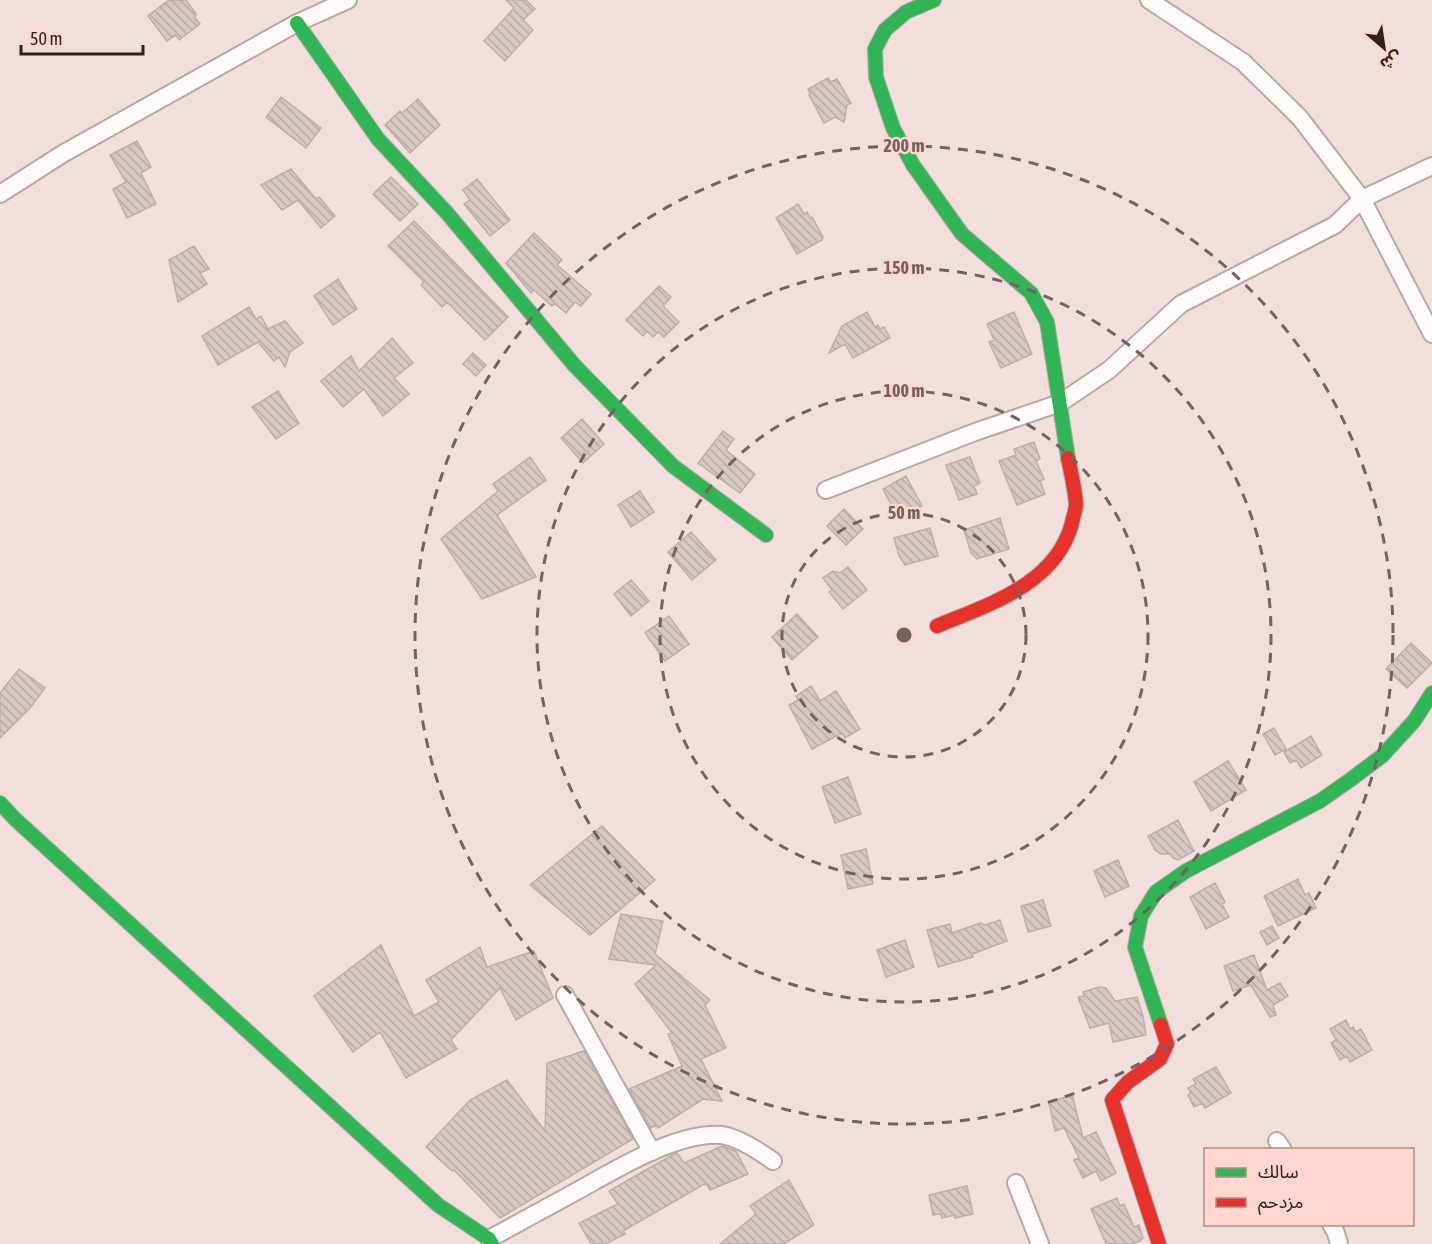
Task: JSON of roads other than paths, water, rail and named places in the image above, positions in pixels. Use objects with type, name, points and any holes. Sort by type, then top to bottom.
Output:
[{"type":"street","points":[[0,194],[64,153],[297,23],[348,0]]},
{"type":"street","points":[[934,0],[906,12],[885,30],[875,49],[876,77],[892,128],[913,165],[962,234],[1031,293],[1047,322],[1076,506],[1072,527],[1060,552],[1042,575],[1006,597],[937,626]]},
{"type":"street","points":[[1149,0],[1243,62],[1300,118],[1362,199],[1432,334]]},
{"type":"street","points":[[297,23],[378,139],[447,213],[575,366],[673,466],[766,535]]},
{"type":"street","points":[[826,490],[975,432],[1060,403],[1109,370],[1181,304],[1335,225],[1362,199],[1432,166]]},
{"type":"street","points":[[1160,1244],[1112,1100],[1128,1082],[1160,1059],[1167,1044],[1136,946],[1141,916],[1156,892],[1186,871],[1320,801],[1382,756],[1414,720],[1432,693]]},
{"type":"street","points":[[0,803],[272,1056],[438,1205],[491,1242],[616,1170],[652,1152],[694,1138],[722,1135],[754,1147],[773,1161]]},
{"type":"street","points":[[565,995],[652,1152]]},
{"type":"street","points":[[1016,1183],[1040,1244]]},
{"type":"street","points":[[1332,1226],[1339,1244]]}]
